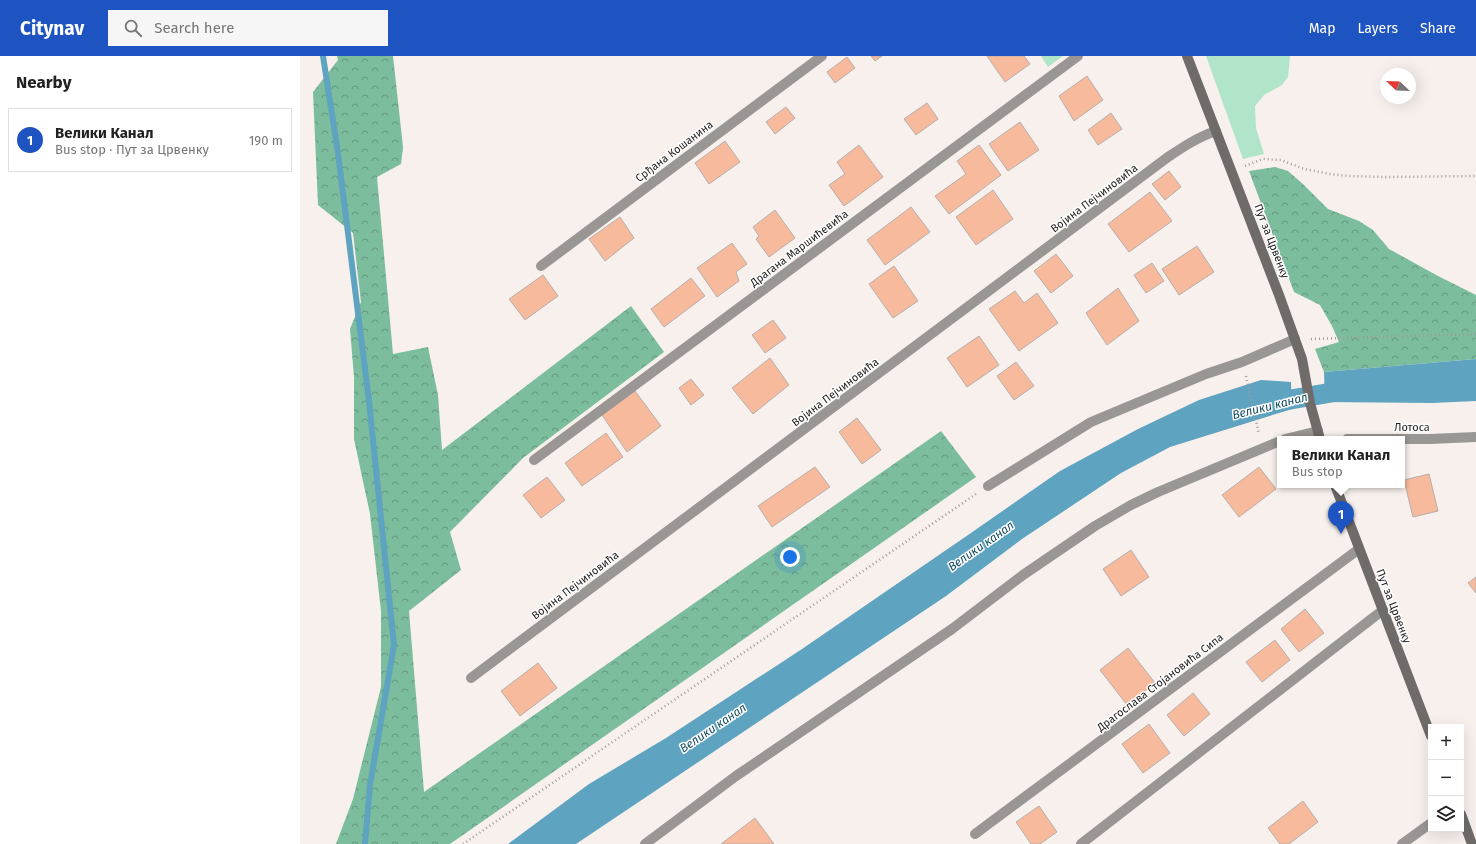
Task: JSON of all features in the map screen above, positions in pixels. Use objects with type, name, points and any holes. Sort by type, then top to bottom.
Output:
[{"type":"street","name":"Срђана Кошанина","points":[[541,266],[822,56]]},
{"type":"street","name":"Драгана Маршићевића","points":[[534,460],[1078,56]]},
{"type":"street","name":"Пут за Црвенку","points":[[1187,56],[1295,339],[1304,369],[1310,403],[1319,435]]},
{"type":"street","name":"Војина Пејчиновића","points":[[471,678],[1168,157],[1189,143],[1216,130]]},
{"type":"street","points":[[988,486],[1091,422],[1206,374],[1242,362],[1295,339]]},
{"type":"street","name":"Лотоса","points":[[1405,439],[1476,437]]},
{"type":"street","points":[[645,844],[736,776],[952,629],[1023,575],[1095,526],[1131,505],[1158,492],[1277,442]]},
{"type":"street","name":"Пут за Црвенку","points":[[1336,488],[1428,728]]},
{"type":"street","name":"Драгослава Стојановића Сипа","points":[[975,834],[1359,549]]},
{"type":"street","points":[[1081,844],[1383,610]]},
{"type":"street","points":[[1464,822],[1472,844]]},
{"type":"street","points":[[1402,844],[1428,824]]},
{"type":"path","points":[[1232,171],[1263,159],[1281,160],[1304,169],[1348,176],[1476,176]]},
{"type":"path","points":[[1295,339],[1476,334]]},
{"type":"path","points":[[1246,378],[1258,432]]},
{"type":"path","points":[[462,844],[988,486]]},
{"type":"green space","points":[[337,56],[393,56],[403,147],[401,164],[377,177],[393,354],[428,347],[438,395],[442,450],[631,306],[664,352],[523,458],[450,532],[461,570],[409,611],[424,792],[941,431],[976,477],[450,844],[336,844],[353,799],[381,687],[381,611],[370,514],[354,439],[354,377],[350,329],[361,302],[353,233],[318,205],[313,92],[338,60]]},
{"type":"green space","points":[[1041,56],[1063,56],[1048,67]]},
{"type":"green space","points":[[1206,56],[1290,56],[1288,77],[1282,85],[1264,95],[1255,106],[1256,128],[1264,154],[1243,159]]},
{"type":"green space","points":[[1275,167],[1288,171],[1328,209],[1359,221],[1373,230],[1389,249],[1476,295],[1476,359],[1324,372],[1315,349],[1339,342],[1320,305],[1294,292],[1249,171]]},
{"type":"water","points":[[1476,359],[1476,401],[1432,403],[1325,402],[1324,372]]},
{"type":"water","points":[[1261,380],[1291,382],[1292,409],[1170,447],[1121,473],[1022,539],[946,596],[576,844],[508,844],[589,784],[666,738],[802,649],[1060,471],[1138,429],[1199,400]]},
{"type":"building","points":[[871,56],[882,56],[875,61]]},
{"type":"building","points":[[987,56],[1024,56],[1030,64],[1005,82]]},
{"type":"building","points":[[847,57],[855,68],[835,83],[827,72]]},
{"type":"building","points":[[1087,76],[1103,100],[1074,121],[1059,96]]},
{"type":"building","points":[[927,103],[938,119],[916,135],[904,119]]},
{"type":"building","points":[[786,107],[795,118],[775,134],[766,122]]},
{"type":"building","points":[[1111,113],[1122,129],[1098,145],[1088,130]]},
{"type":"building","points":[[1020,122],[1039,150],[1008,171],[989,144]]},
{"type":"building","points":[[725,141],[740,162],[709,184],[695,163]]},
{"type":"building","points":[[859,145],[883,177],[844,206],[829,185],[845,174],[837,162]]},
{"type":"building","points":[[979,145],[1001,175],[949,214],[935,196],[966,174],[957,161]]},
{"type":"building","points":[[1169,171],[1181,187],[1165,200],[1152,184]]},
{"type":"building","points":[[993,190],[1013,219],[976,245],[956,217]]},
{"type":"building","points":[[1150,192],[1172,221],[1129,252],[1108,224]]},
{"type":"building","points":[[911,207],[930,232],[885,265],[867,240]]},
{"type":"building","points":[[775,210],[795,238],[769,257],[756,239],[759,236],[753,227]]},
{"type":"building","points":[[620,217],[634,238],[605,261],[589,239]]},
{"type":"building","points":[[732,243],[747,264],[736,272],[739,281],[717,297],[697,268]]},
{"type":"building","points":[[1197,246],[1214,272],[1179,295],[1162,269]]},
{"type":"building","points":[[1056,254],[1073,276],[1051,293],[1034,271]]},
{"type":"building","points":[[1152,263],[1164,281],[1146,293],[1134,275]]},
{"type":"building","points":[[894,266],[918,301],[893,318],[869,284]]},
{"type":"building","points":[[543,275],[558,296],[525,320],[509,299]]},
{"type":"building","points":[[691,278],[705,296],[664,327],[651,309]]},
{"type":"building","points":[[1118,288],[1139,321],[1107,345],[1086,313]]},
{"type":"building","points":[[1015,291],[1024,303],[1037,293],[1058,323],[1019,351],[989,309]]},
{"type":"building","points":[[773,320],[786,338],[765,353],[752,335]]},
{"type":"building","points":[[979,336],[999,365],[967,387],[947,358]]},
{"type":"building","points":[[770,358],[789,385],[753,414],[732,388]]},
{"type":"building","points":[[1016,362],[1034,386],[1014,400],[997,376]]},
{"type":"building","points":[[691,379],[704,395],[691,405],[679,388]]},
{"type":"building","points":[[635,391],[661,426],[627,452],[602,415]]},
{"type":"building","points":[[857,418],[881,450],[862,464],[839,432]]},
{"type":"building","points":[[606,433],[623,457],[582,486],[565,463]]},
{"type":"building","points":[[815,467],[830,487],[772,527],[758,506]]},
{"type":"building","points":[[1259,467],[1276,489],[1239,517],[1222,495]]},
{"type":"building","points":[[1429,474],[1438,511],[1413,517],[1405,480]]},
{"type":"building","points":[[547,477],[565,500],[541,518],[523,495]]},
{"type":"building","points":[[1131,550],[1149,577],[1121,596],[1103,569]]},
{"type":"building","points":[[1476,577],[1476,593],[1468,583]]},
{"type":"building","points":[[1305,609],[1324,633],[1299,652],[1281,629]]},
{"type":"building","points":[[1275,640],[1290,660],[1262,682],[1246,662]]},
{"type":"building","points":[[1128,648],[1155,683],[1127,705],[1100,670]]},
{"type":"building","points":[[538,663],[557,688],[520,716],[501,691]]},
{"type":"building","points":[[1193,693],[1210,714],[1184,736],[1167,715]]},
{"type":"building","points":[[1149,724],[1170,753],[1143,773],[1122,744]]},
{"type":"building","points":[[1303,801],[1318,822],[1289,844],[1280,844],[1268,828]]},
{"type":"building","points":[[1039,806],[1057,832],[1040,844],[1031,844],[1016,822]]},
{"type":"building","points":[[755,818],[774,844],[721,844]]},
{"type":"waterway","points":[[323,56],[338,153],[369,401],[394,645],[370,785],[365,844]]},
{"type":"waterway","name":"Велики канал","points":[[1266,405],[1352,389]]},
{"type":"place","name":"Велики Канал","points":[[1341,534]]}]
